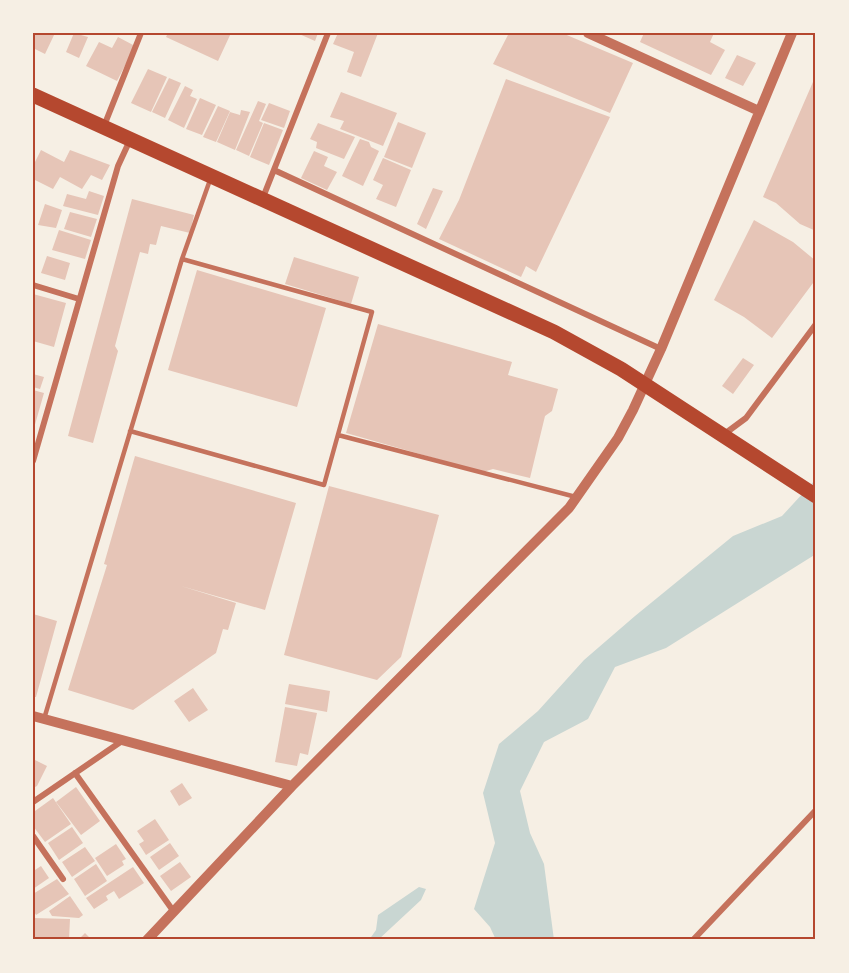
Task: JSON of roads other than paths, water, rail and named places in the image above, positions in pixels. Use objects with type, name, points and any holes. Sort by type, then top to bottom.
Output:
[{"type":"main road","points":[[33,95],[554,333],[621,369],[816,496]]},
{"type":"street","points":[[104,126],[141,33]]},
{"type":"street","points":[[262,201],[328,33]]},
{"type":"street","points":[[588,33],[759,111]]},
{"type":"street","points":[[147,940],[292,786],[569,508],[577,497],[618,438],[661,349],[792,33]]},
{"type":"street","points":[[33,461],[118,166],[130,140]]},
{"type":"street","points":[[274,170],[661,349]]},
{"type":"street","points":[[33,285],[79,299]]},
{"type":"street","points":[[722,435],[746,418],[816,324]]},
{"type":"street","points":[[33,716],[292,786]]},
{"type":"street","points":[[33,802],[122,741]]},
{"type":"street","points":[[75,773],[174,912]]},
{"type":"street","points":[[693,940],[816,810]]},
{"type":"street","points":[[33,836],[63,879]]},
{"type":"lane","points":[[44,719],[182,259],[211,177]]},
{"type":"lane","points":[[130,431],[324,485],[372,312],[182,259]]},
{"type":"lane","points":[[338,435],[577,497]]}]
